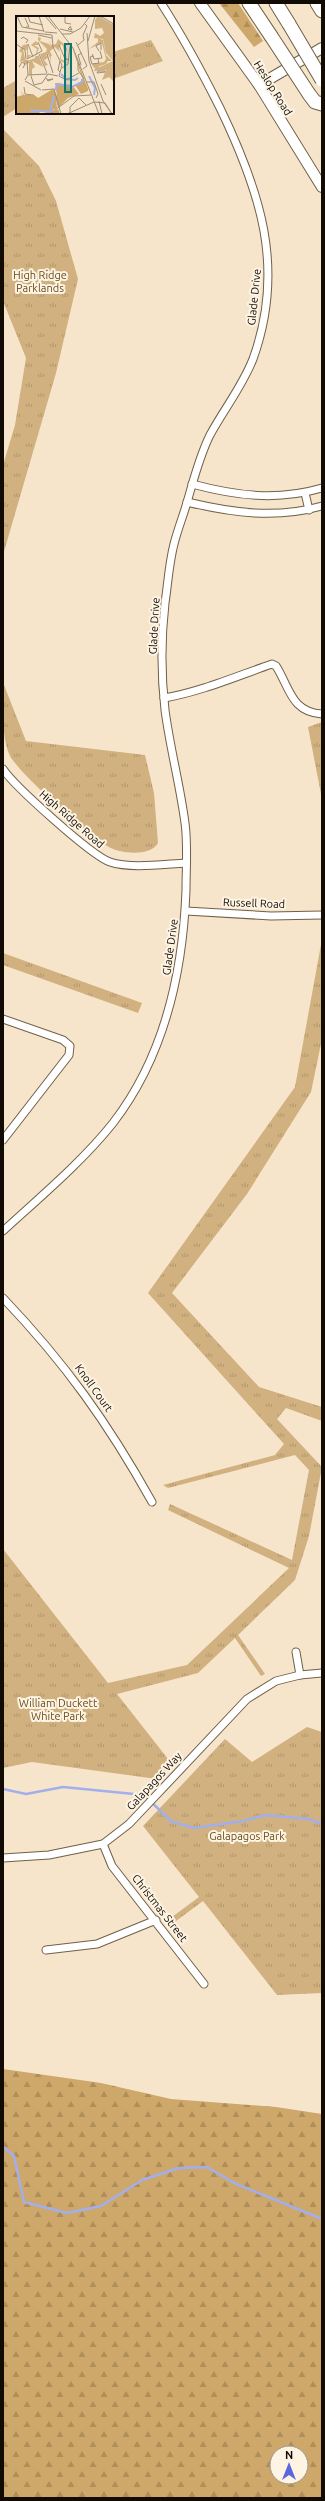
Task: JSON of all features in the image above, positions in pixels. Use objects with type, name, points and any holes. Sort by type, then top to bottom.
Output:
[{"type":"highway","points":[[249,3],[309,94],[315,102],[322,104]]},
{"type":"highway","points":[[276,3],[322,80]]},
{"type":"street","name":"Glade Drive","points":[[3,1231],[63,1176],[112,1124],[140,1083],[161,1033],[175,987],[184,935],[186,911],[186,863],[185,826],[164,698],[163,623],[169,568],[174,543],[192,484],[210,435],[244,380],[258,343],[267,292],[268,250],[258,197],[241,153],[187,43],[161,3]]},
{"type":"street","name":"Heslop Road","points":[[200,3],[259,85],[322,187]]},
{"type":"street","points":[[259,85],[322,48]]},
{"type":"street","points":[[192,484],[244,496],[266,497],[305,493],[322,488]]},
{"type":"street","points":[[305,493],[309,510]]},
{"type":"street","points":[[187,502],[248,514],[275,514],[309,510],[322,506]]},
{"type":"street","points":[[164,698],[202,689],[238,674],[272,664],[276,666],[286,688],[300,706],[310,713],[322,714]]},
{"type":"street","name":"High Ridge Road","points":[[3,769],[17,785],[96,855],[119,864],[186,863]]},
{"type":"street","name":"Russell Road","points":[[186,911],[271,916],[322,915]]},
{"type":"street","points":[[3,1019],[63,1040],[70,1046],[69,1055],[3,1140]]},
{"type":"street","name":"Knoll Court","points":[[3,1298],[47,1346],[95,1408],[122,1447],[152,1502]]},
{"type":"street","points":[[296,1652],[300,1675]]},
{"type":"street","name":"Galapagos Way","points":[[3,1858],[49,1855],[102,1844],[129,1824],[160,1793],[247,1699],[276,1681],[300,1675],[322,1673]]},
{"type":"street","name":"Christmas Street","points":[[102,1844],[112,1866],[156,1920],[204,1984]]},
{"type":"street","points":[[46,1950],[97,1944],[156,1920]]},
{"type":"green space","points":[[219,3],[238,3],[263,41],[254,47]]},
{"type":"green space","points":[[151,40],[163,61],[114,79],[114,52]]},
{"type":"green space","points":[[16,81],[16,109],[3,117],[3,88]]},
{"type":"green space","name":"High Ridge Parklands","points":[[3,129],[39,166],[56,201],[78,279],[56,373],[3,555],[3,465],[15,425],[26,358],[3,301]]},
{"type":"green space","points":[[3,666],[4,685],[26,741],[145,755],[154,793],[158,843],[154,847],[143,852],[136,853],[122,852],[111,848],[89,833],[74,820],[16,765],[10,756],[7,747],[3,725]]},
{"type":"green space","points":[[322,722],[322,799],[308,727]]},
{"type":"green space","name":"William Duckett White Park","points":[[322,939],[322,1039],[311,1092],[247,1194],[172,1293],[259,1387],[322,1407],[322,1421],[286,1408],[277,1419],[322,1467],[309,1536],[295,1580],[238,1635],[265,1674],[261,1676],[235,1638],[198,1673],[117,1694],[172,1764],[157,1779],[32,1762],[3,1768],[3,1549],[108,1683],[187,1665],[289,1568],[168,1510],[170,1504],[292,1560],[309,1470],[295,1455],[168,1488],[163,1485],[275,1455],[284,1444],[148,1293],[295,1087]]},
{"type":"green space","points":[[3,953],[142,1003],[138,1013],[3,965]]},
{"type":"green space","name":"Galapagos Park","points":[[307,1727],[322,1732],[322,1993],[277,1995],[203,1901],[172,1924],[168,1920],[199,1897],[143,1826],[225,1739],[252,1762]]},
{"type":"green space","points":[[3,2069],[101,2083],[171,2099],[276,2107],[322,2114],[322,2498],[3,2498]]},
{"type":"waterway","points":[[3,1789],[26,1794],[63,1787],[144,1795],[172,1822],[195,1828],[243,1821],[265,1815],[309,1819],[322,1824]]},
{"type":"waterway","points":[[3,2147],[14,2156],[24,2202],[67,2213],[101,2206],[142,2180],[179,2168],[207,2167],[234,2183],[322,2219]]}]
